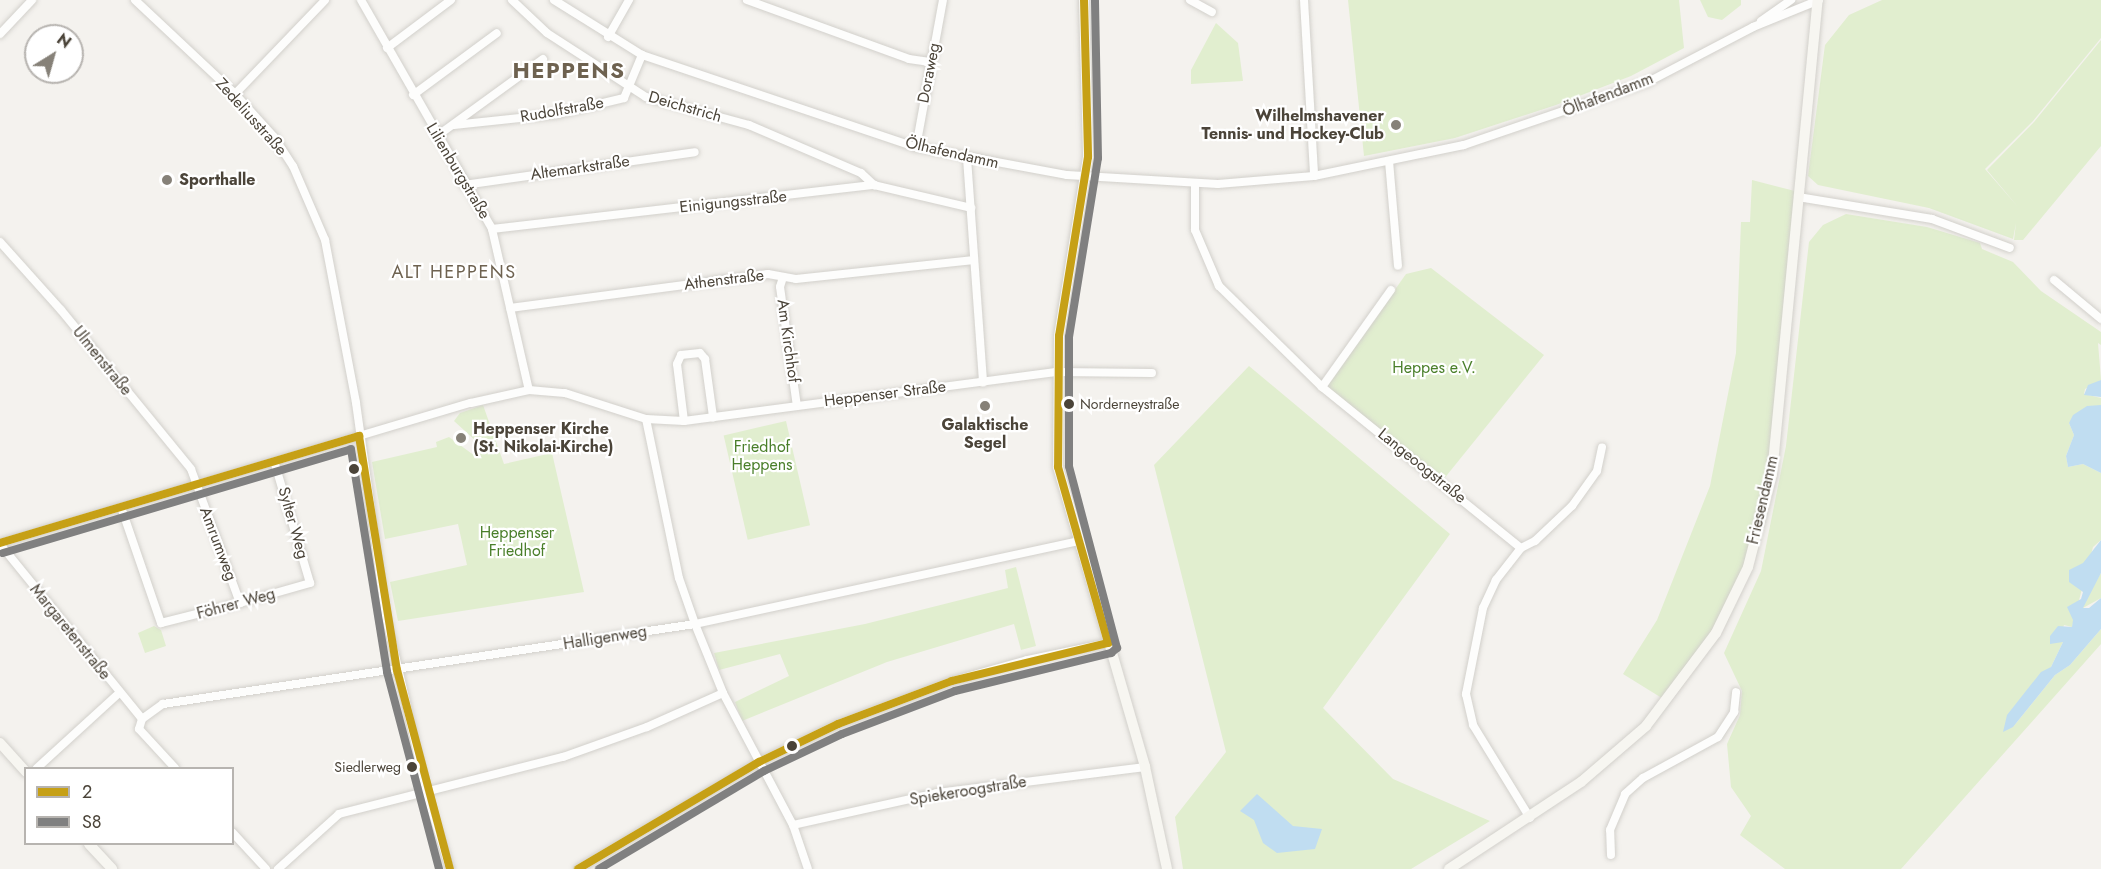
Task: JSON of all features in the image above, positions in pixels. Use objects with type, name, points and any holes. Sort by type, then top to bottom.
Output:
[{"type":"main road","points":[[1084,0],[1086,178],[1064,297],[1056,372],[1058,467],[1145,767],[1167,869]]},
{"type":"main road","name":"Friesendamm","points":[[1449,869],[1530,818],[1605,762],[1660,711],[1716,633],[1748,567],[1772,474],[1818,0]]},
{"type":"main road","points":[[0,743],[24,770]]},
{"type":"main road","points":[[90,845],[106,867]]},
{"type":"street","points":[[0,34],[32,0]]},
{"type":"street","name":"Zedeliusstraße","points":[[135,0],[235,94],[274,137],[293,166],[325,240],[397,670],[427,794],[450,869]]},
{"type":"street","points":[[235,94],[325,0]]},
{"type":"street","name":"Lilienburgstraße","points":[[361,0],[464,185],[492,229],[529,390]]},
{"type":"street","points":[[387,48],[451,0]]},
{"type":"street","name":"Deichstrich","points":[[512,0],[547,33],[646,97],[749,125],[861,173],[874,185]]},
{"type":"street","name":"Ölhafendamm","points":[[554,0],[608,37],[642,55],[916,147],[1086,178],[1195,184],[1314,176],[1464,146],[1648,82],[1753,27],[1818,0]]},
{"type":"street","points":[[608,37],[629,0]]},
{"type":"street","points":[[747,0],[909,59],[930,62]]},
{"type":"street","name":"Doraweg","points":[[916,147],[943,0]]},
{"type":"street","points":[[1190,0],[1212,12]]},
{"type":"street","points":[[1304,0],[1314,176]]},
{"type":"street","points":[[1753,27],[1791,0]]},
{"type":"street","points":[[413,95],[497,33]]},
{"type":"street","points":[[630,87],[642,55]]},
{"type":"street","points":[[437,136],[543,59]]},
{"type":"street","name":"Rudolfstraße","points":[[454,125],[557,114],[624,98],[630,87]]},
{"type":"street","name":"Altemarkstraße","points":[[464,185],[695,152]]},
{"type":"street","points":[[967,158],[983,382]]},
{"type":"street","points":[[1389,161],[1398,266]]},
{"type":"street","name":"Langeoogstraße","points":[[1195,184],[1195,230],[1219,286],[1322,387],[1521,548]]},
{"type":"street","name":"Einigungsstraße","points":[[492,229],[874,185],[971,208]]},
{"type":"street","points":[[1798,197],[1926,218],[2010,248]]},
{"type":"street","name":"Ulmenstraße","points":[[0,243],[61,310],[191,469],[196,485]]},
{"type":"street","name":"Athenstraße","points":[[510,308],[768,274],[796,279],[974,260]]},
{"type":"street","name":"Am Kirchhof","points":[[783,277],[780,287],[797,406]]},
{"type":"street","points":[[2054,280],[2101,319]]},
{"type":"street","points":[[1322,387],[1391,290]]},
{"type":"street","points":[[684,421],[677,364],[681,355],[700,353],[705,359],[713,417]]},
{"type":"street","name":"Heppenser Straße","points":[[0,544],[196,485],[275,464],[359,436],[529,390],[565,393],[646,419],[684,421],[1056,372],[1152,373]]},
{"type":"street","points":[[646,419],[679,578],[695,624],[723,693],[793,825],[808,869]]},
{"type":"street","points":[[1530,818],[1473,725],[1466,694],[1483,608],[1496,580],[1521,548],[1534,541],[1572,506],[1597,471],[1602,448]]},
{"type":"street","name":"Sylter Weg","points":[[275,464],[310,583]]},
{"type":"street","name":"Amrumweg","points":[[196,485],[240,603]]},
{"type":"street","name":"Föhrer Weg","points":[[121,507],[161,623],[310,583]]},
{"type":"street","name":"Halligenweg","points":[[141,720],[163,704],[695,624],[1079,540]]},
{"type":"street","name":"Margaretenstraße","points":[[0,544],[141,720]]},
{"type":"street","points":[[578,869],[759,762],[838,724],[952,681],[1027,660],[1108,643]]},
{"type":"street","points":[[1611,855],[1610,830],[1625,794],[1643,778],[1718,737],[1734,712],[1736,692]]},
{"type":"street","points":[[38,767],[119,693]]},
{"type":"street","points":[[278,869],[339,814],[427,794],[563,757],[723,693]]},
{"type":"street","points":[[141,720],[139,729],[174,767]]},
{"type":"street","name":"Spiekeroogstraße","points":[[793,825],[937,793],[1145,767]]},
{"type":"street","points":[[234,834],[266,869]]},
{"type":"green space","points":[[1348,0],[1679,0],[1684,48],[1631,76],[1556,105],[1455,138],[1364,156]]},
{"type":"green space","points":[[1700,0],[1741,0],[1741,5],[1722,20],[1708,17]]},
{"type":"green space","points":[[1882,0],[2101,0],[2101,38],[2033,121],[1985,169],[2018,207],[1987,170],[2034,122],[2101,40],[2101,146],[2023,240],[2014,240],[2016,223],[2013,239],[1929,208],[1818,185],[1808,176],[1825,45],[1849,15]]},
{"type":"green space","points":[[1216,23],[1238,43],[1243,81],[1191,84],[1191,70]]},
{"type":"green space","points":[[1752,180],[1795,191],[1768,473],[1744,565],[1713,632],[1665,700],[1623,674],[1657,620],[1710,486],[1736,353],[1741,222],[1750,222]]},
{"type":"green space","points":[[1846,214],[1927,227],[1980,243],[1982,249],[2013,262],[2041,291],[2101,332],[2101,345],[2098,343],[2101,380],[2085,389],[2084,394],[2101,398],[2101,405],[2069,423],[2074,435],[2066,456],[2068,467],[2083,464],[2101,473],[2101,540],[2093,547],[2072,627],[2064,625],[2059,640],[2063,642],[2051,667],[2013,727],[2055,675],[2070,665],[2101,629],[2101,644],[1901,869],[1785,869],[1740,835],[1751,816],[1731,787],[1727,744],[1740,715],[1742,691],[1724,653],[1761,571],[1786,446],[1809,242],[1823,225]]},
{"type":"green space","name":"Heppes e.V.","points":[[1431,268],[1544,355],[1443,480],[1326,387],[1406,274]]},
{"type":"green space","points":[[1249,366],[1450,534],[1323,708],[1393,779],[1490,821],[1411,869],[1183,869],[1175,817],[1226,752],[1154,465]]},
{"type":"green space","name":"Heppenser Friedhof","points":[[483,405],[504,464],[552,453],[584,592],[398,621],[390,582],[467,565],[458,524],[385,539],[372,462],[437,447],[436,442],[449,437],[475,456],[481,448],[478,443],[454,421],[460,413]]},
{"type":"green space","name":"Friedhof Heppens","points":[[786,421],[810,525],[748,540],[724,435]]},
{"type":"green space","points":[[1016,567],[1036,646],[1021,650],[1014,624],[887,662],[742,721],[735,702],[789,676],[780,654],[719,670],[714,653],[865,624],[1008,588],[1005,570]]},
{"type":"green space","points":[[2101,573],[2101,598],[2083,608],[2083,603]]},
{"type":"green space","points":[[154,626],[161,630],[166,646],[145,653],[138,633]]},
{"type":"water","points":[[2101,380],[2101,397],[2084,395],[2088,385]]},
{"type":"water","points":[[2101,405],[2101,473],[2083,464],[2068,467],[2066,456],[2074,435],[2069,423],[2073,415],[2087,406]]},
{"type":"water","points":[[2101,540],[2101,573],[2083,608],[2089,608],[2101,598],[2101,629],[2070,665],[2055,675],[2013,727],[2003,732],[2007,715],[2041,672],[2051,667],[2063,642],[2050,644],[2050,636],[2058,626],[2072,627],[2073,620],[2067,607],[2081,599],[2083,592],[2069,582],[2069,570],[2083,563]]},
{"type":"water","points":[[1257,794],[1293,826],[1322,829],[1315,849],[1277,853],[1263,843],[1254,820],[1240,811]]},
{"type":"transit line","name":"2","points":[[1084,0],[1088,157],[1059,336],[1058,467],[1108,643]]},
{"type":"transit line","name":"S8","points":[[599,869],[764,771],[842,734],[955,691],[1111,653],[1117,648],[1069,466],[1069,337],[1098,158],[1095,0]]},
{"type":"transit line","name":"2","points":[[359,436],[397,670],[450,869]]},
{"type":"transit line","name":"2","points":[[0,543],[359,436]]},
{"type":"transit line","name":"S8","points":[[3,553],[351,449],[387,672],[439,869]]},
{"type":"transit line","name":"2","points":[[578,869],[759,762],[838,724],[952,681],[1108,643]]},
{"type":"place","name":"Wilhelmshavener Tennis- und Hockey-Club","points":[[1396,125]]},
{"type":"place","name":"Sporthalle","points":[[167,180]]},
{"type":"place","name":"Norderneystraße","points":[[1069,404]]},
{"type":"place","name":"Galaktische Segel","points":[[985,406]]},
{"type":"place","name":"Heppenser Kirche (St. Nikolai-Kirche)","points":[[461,438]]},
{"type":"place","name":"Siedlerweg","points":[[412,767]]},
{"type":"district","name":"HEPPENS","points":[[569,71]]},
{"type":"district","name":"ALT HEPPENS","points":[[454,272]]}]
